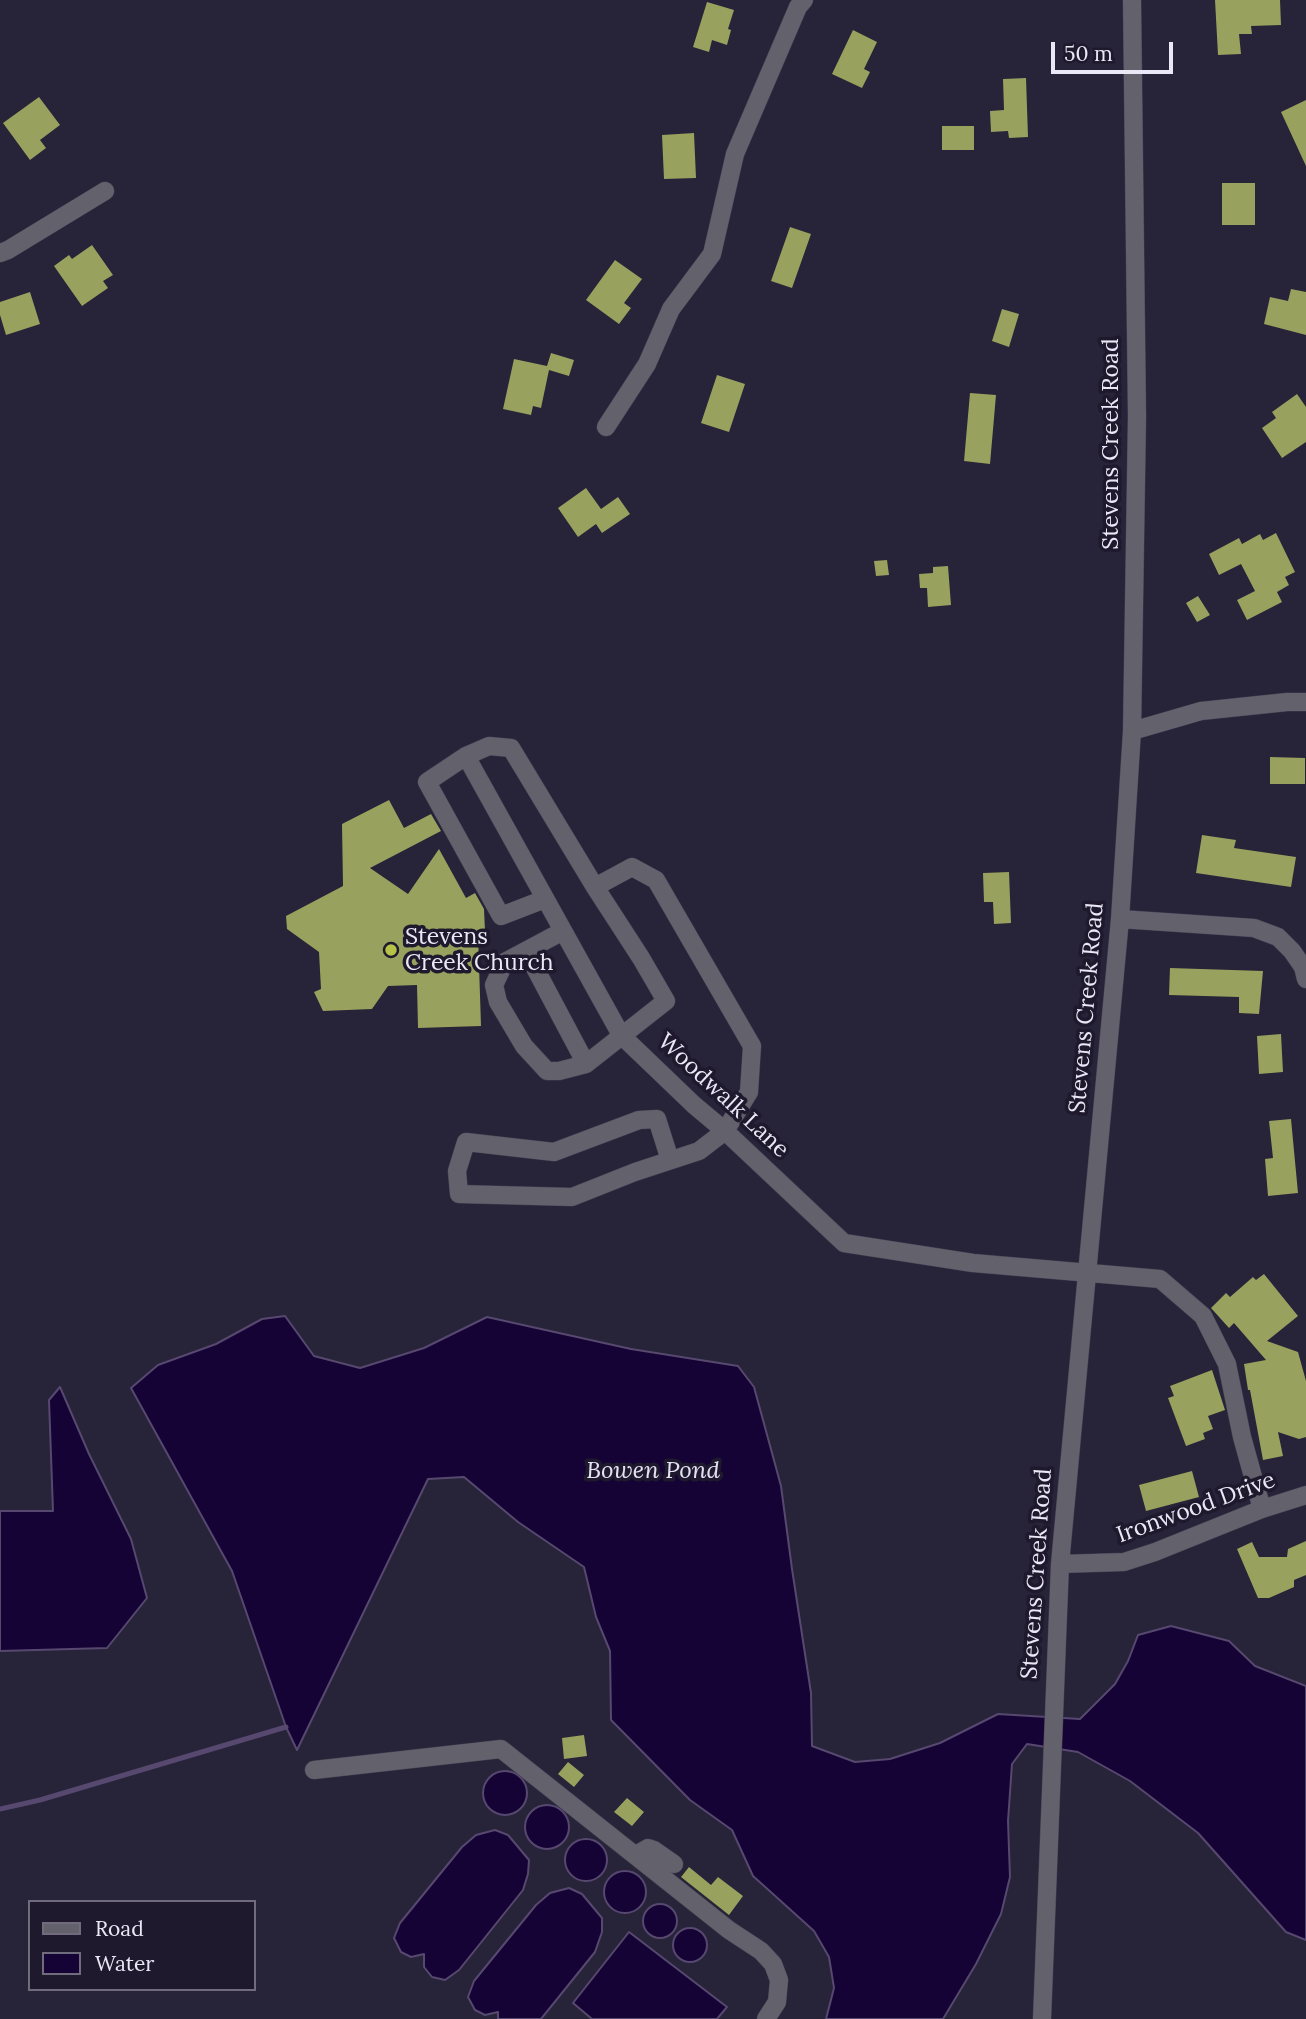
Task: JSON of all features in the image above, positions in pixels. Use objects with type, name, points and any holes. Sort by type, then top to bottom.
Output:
[{"type":"street","points":[[606,427],[647,364],[671,309],[712,254],[735,154],[798,7],[804,0]]},
{"type":"street","name":"Stevens Creek Road","points":[[1042,2019],[1060,1564],[1120,919],[1132,731],[1137,416],[1132,0]]},
{"type":"street","points":[[0,253],[105,191]]},
{"type":"street","points":[[1132,731],[1201,711],[1306,702]]},
{"type":"street","points":[[545,899],[501,916],[427,782],[466,756],[489,746],[511,748],[666,1001],[586,1064],[559,1071],[547,1071],[524,1046],[498,1002],[494,985],[505,962],[563,931]]},
{"type":"street","name":"Woodwalk Lane","points":[[466,756],[621,1035],[844,1243],[973,1263],[1160,1279],[1203,1316],[1227,1364],[1242,1437],[1262,1509]]},
{"type":"street","points":[[595,887],[632,867],[656,880],[752,1046],[748,1092],[724,1131],[699,1151],[572,1197],[459,1194],[457,1171],[466,1142],[554,1152],[639,1120],[657,1119],[670,1160]]},
{"type":"street","points":[[1120,919],[1254,928],[1278,937],[1293,951],[1303,967],[1306,979]]},
{"type":"street","points":[[526,951],[586,1064]]},
{"type":"street","name":"Ironwood Drive","points":[[1060,1564],[1124,1562],[1306,1494]]},
{"type":"street","points":[[314,1770],[500,1749],[729,1930],[761,1951],[773,1964],[779,1980],[777,2002],[766,2019]]},
{"type":"street","points":[[640,1858],[641,1852],[654,1850],[674,1864]]},
{"type":"water","name":"Bowen Pond","points":[[285,1316],[314,1356],[360,1368],[424,1348],[487,1317],[631,1349],[738,1366],[754,1387],[781,1486],[811,1693],[812,1746],[855,1762],[890,1759],[940,1743],[998,1714],[1080,1719],[1115,1684],[1138,1635],[1171,1626],[1229,1641],[1255,1666],[1306,1686],[1306,1940],[1286,1932],[1198,1833],[1130,1781],[1078,1752],[1027,1744],[1012,1764],[1008,1821],[1010,1877],[1001,1914],[976,1964],[943,2019],[826,2019],[834,1988],[829,1957],[814,1931],[753,1876],[732,1830],[690,1800],[611,1720],[610,1651],[596,1617],[584,1567],[518,1522],[464,1477],[428,1479],[297,1750],[286,1727],[232,1571],[131,1388],[158,1365],[216,1344],[262,1319]]},
{"type":"water","points":[[60,1387],[131,1539],[147,1598],[107,1648],[0,1651],[0,1511],[53,1511],[49,1400]]},
{"type":"water","points":[[505,1771],[514,1772],[521,1777],[526,1784],[526,1802],[521,1809],[514,1814],[505,1815],[496,1814],[489,1809],[484,1802],[483,1793],[484,1784],[489,1777],[496,1772]]},
{"type":"water","points":[[547,1805],[563,1811],[569,1827],[563,1843],[547,1849],[531,1843],[525,1827],[531,1811]]},
{"type":"water","points":[[495,1830],[508,1835],[529,1860],[523,1890],[459,1970],[445,1980],[432,1977],[424,1967],[424,1954],[411,1957],[401,1952],[394,1938],[400,1923],[462,1847],[476,1835]]},
{"type":"water","points":[[586,1839],[601,1845],[607,1860],[601,1875],[586,1881],[571,1875],[565,1860],[571,1845]]},
{"type":"water","points":[[625,1871],[640,1877],[646,1892],[640,1907],[625,1913],[610,1907],[604,1892],[610,1877]]},
{"type":"water","points":[[569,1888],[582,1894],[602,1918],[602,1932],[595,1952],[541,2019],[498,2019],[498,2012],[485,2015],[475,2010],[468,1997],[474,1981],[536,1905],[550,1893]]},
{"type":"water","points":[[660,1904],[672,1909],[677,1921],[672,1933],[660,1938],[648,1933],[643,1921],[648,1909]]},
{"type":"water","points":[[690,1928],[702,1933],[707,1945],[702,1957],[690,1962],[678,1957],[673,1945],[678,1933]]},
{"type":"water","points":[[629,1932],[727,2007],[717,2019],[592,2019],[573,2003]]},
{"type":"building","points":[[1215,0],[1280,0],[1281,25],[1251,26],[1252,34],[1239,34],[1241,54],[1218,55]]},
{"type":"building","points":[[707,2],[734,10],[728,29],[731,30],[727,45],[712,40],[709,52],[693,47]]},
{"type":"building","points":[[853,30],[877,42],[864,69],[870,72],[862,88],[832,74]]},
{"type":"building","points":[[1026,78],[1028,137],[1009,138],[1008,131],[991,132],[990,111],[1004,110],[1003,79]]},
{"type":"building","points":[[39,97],[60,125],[40,140],[46,148],[30,160],[3,123]]},
{"type":"building","points":[[1306,100],[1306,166],[1281,112]]},
{"type":"building","points":[[942,126],[974,126],[974,150],[942,150]]},
{"type":"building","points":[[694,133],[696,178],[664,179],[662,135]]},
{"type":"building","points":[[1222,183],[1255,183],[1255,225],[1222,225]]},
{"type":"building","points":[[790,227],[811,234],[792,288],[771,281]]},
{"type":"building","points":[[92,245],[113,275],[103,281],[108,288],[82,306],[54,266],[69,255],[72,259]]},
{"type":"building","points":[[615,260],[642,279],[624,303],[631,308],[619,324],[586,300]]},
{"type":"building","points":[[1291,289],[1306,292],[1306,335],[1264,324],[1270,297],[1288,301]]},
{"type":"building","points":[[30,292],[40,324],[6,335],[0,315],[0,302]]},
{"type":"building","points":[[1002,309],[1019,314],[1009,347],[992,341]]},
{"type":"building","points":[[551,353],[574,360],[569,376],[549,370],[541,408],[533,406],[531,415],[503,409],[514,359],[547,366]]},
{"type":"building","points":[[717,375],[745,384],[729,432],[701,423]]},
{"type":"building","points":[[970,393],[996,395],[990,464],[964,461]]},
{"type":"building","points":[[1297,394],[1306,407],[1306,442],[1282,458],[1262,428],[1276,418],[1272,412]]},
{"type":"building","points":[[586,488],[601,509],[618,497],[630,514],[602,533],[596,524],[578,537],[558,508]]},
{"type":"building","points":[[1276,533],[1295,572],[1285,577],[1289,585],[1277,592],[1282,602],[1247,620],[1237,600],[1255,591],[1241,564],[1219,575],[1209,554],[1239,538],[1242,544],[1260,534],[1263,540]]},
{"type":"building","points":[[887,560],[889,575],[876,576],[874,561]]},
{"type":"building","points":[[948,566],[951,605],[928,607],[927,588],[920,588],[919,574],[933,573],[933,567]]},
{"type":"building","points":[[1198,596],[1210,615],[1197,622],[1186,603]]},
{"type":"building","points":[[1270,757],[1305,758],[1305,784],[1270,784]]},
{"type":"building","points":[[389,800],[404,828],[431,814],[441,831],[370,868],[408,894],[439,849],[466,898],[475,893],[484,909],[485,931],[478,934],[481,1026],[418,1028],[417,985],[388,986],[372,1009],[323,1011],[314,992],[321,989],[319,952],[287,929],[286,916],[343,886],[342,824]]},
{"type":"building","points":[[1202,835],[1236,840],[1234,848],[1296,857],[1291,887],[1196,873]]},
{"type":"building","points":[[1009,872],[1011,923],[994,924],[993,902],[984,902],[983,873]]},
{"type":"building","points":[[1170,968],[1263,971],[1259,1014],[1239,1013],[1239,997],[1169,995]]},
{"type":"building","points":[[1281,1034],[1283,1072],[1259,1074],[1257,1036]]},
{"type":"building","points":[[1291,1119],[1298,1193],[1268,1196],[1265,1159],[1273,1158],[1269,1121]]},
{"type":"building","points":[[1264,1274],[1298,1316],[1267,1341],[1298,1352],[1306,1381],[1306,1437],[1299,1439],[1278,1432],[1283,1456],[1263,1460],[1244,1364],[1266,1360],[1234,1323],[1229,1328],[1211,1308],[1226,1293],[1230,1297],[1253,1277],[1256,1280]]},
{"type":"building","points":[[1212,1370],[1225,1410],[1208,1416],[1213,1429],[1203,1433],[1205,1439],[1186,1446],[1168,1398],[1174,1396],[1170,1386]]},
{"type":"building","points":[[1192,1471],[1199,1497],[1146,1511],[1139,1485]]},
{"type":"building","points":[[1306,1541],[1306,1575],[1294,1580],[1294,1587],[1269,1598],[1258,1598],[1237,1549],[1252,1542],[1259,1557],[1287,1557],[1288,1549]]},
{"type":"building","points":[[584,1735],[587,1756],[564,1759],[562,1738]]},
{"type":"building","points":[[568,1762],[584,1775],[574,1787],[558,1774]]},
{"type":"building","points":[[627,1798],[644,1812],[632,1826],[614,1812]]},
{"type":"building","points":[[689,1867],[711,1885],[718,1877],[743,1896],[729,1915],[681,1877]]},
{"type":"waterway","points":[[0,1809],[40,1800],[286,1727]]},
{"type":"place","name":"Stevens Creek Church","points":[[391,950]]}]
